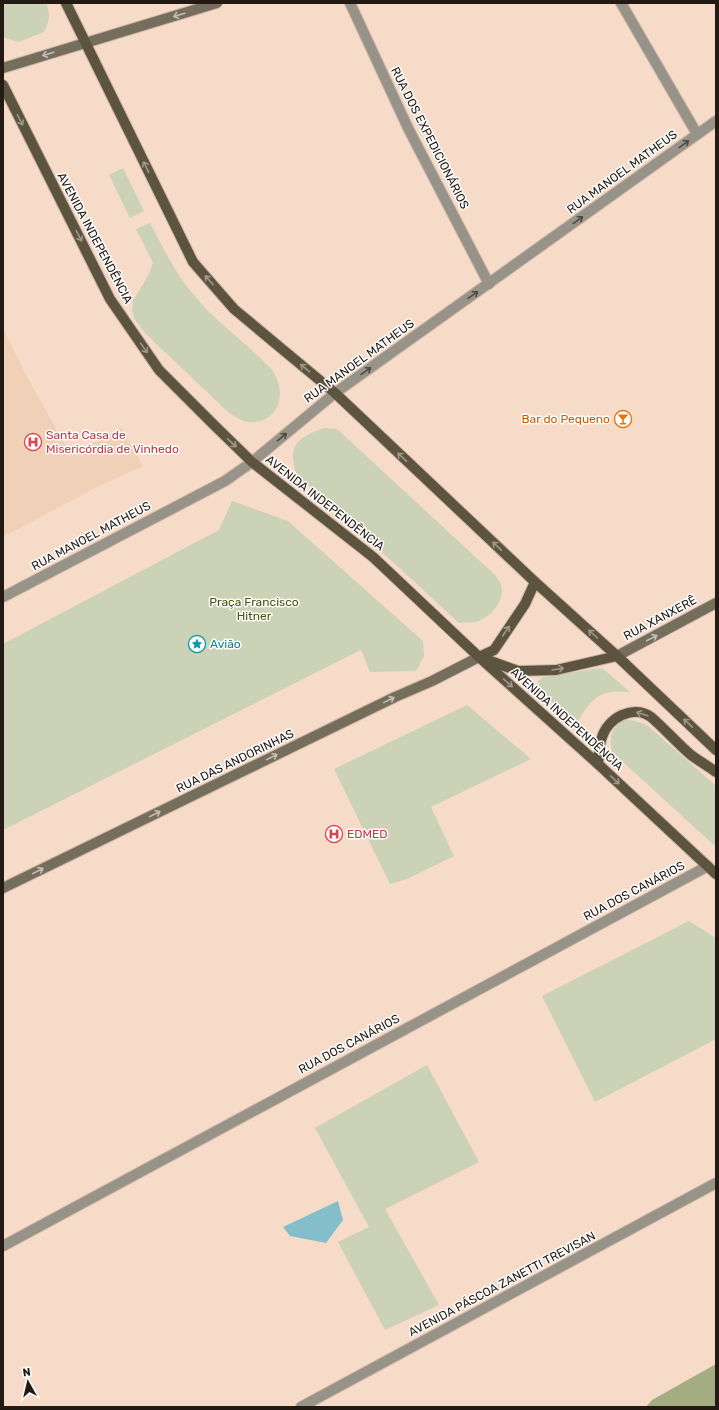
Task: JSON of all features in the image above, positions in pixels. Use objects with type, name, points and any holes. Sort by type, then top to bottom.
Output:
[{"type":"main road","points":[[66,3],[194,262],[234,309],[335,393],[716,750]]},
{"type":"main road","points":[[3,68],[217,3]]},
{"type":"main road","name":"AVENIDA INDEPENDÊNCIA","points":[[3,85],[110,299],[159,370],[252,462],[373,557],[479,657],[598,764],[716,874]]},
{"type":"main road","points":[[479,657],[494,650],[525,604],[535,582]]},
{"type":"main road","name":"RUA XANXERÊ","points":[[617,656],[716,603]]},
{"type":"main road","points":[[479,657],[518,671],[556,670],[617,656]]},
{"type":"main road","name":"RUA DAS ANDORINHAS","points":[[3,888],[479,657]]},
{"type":"main road","points":[[598,764],[602,737],[607,728],[617,717],[630,712],[640,712],[650,717],[691,755],[716,772]]},
{"type":"street","name":"RUA DOS EXPEDICIONÁRIOS","points":[[350,3],[408,128],[489,284]]},
{"type":"street","points":[[621,3],[697,134]]},
{"type":"street","name":"RUA MANOEL MATHEUS","points":[[3,597],[225,481],[252,462],[335,393],[716,121]]},
{"type":"street","name":"RUA DOS CANÁRIOS","points":[[3,1246],[708,866]]},
{"type":"street","name":"AVENIDA PÁSCOA ZANETTI TREVISAN","points":[[301,1407],[716,1183]]},
{"type":"shaded area","name":"Santa Casa de Misericórdia de Vinhedo","points":[[3,328],[27,377],[71,455],[122,428],[143,466],[99,486],[3,537]]},
{"type":"green space","points":[[3,3],[46,3],[49,18],[44,32],[18,42],[3,37]]},
{"type":"green space","points":[[123,168],[144,211],[130,218],[109,175]]},
{"type":"green space","points":[[150,223],[175,269],[201,304],[273,371],[277,380],[280,394],[277,407],[268,418],[256,422],[247,422],[228,412],[146,334],[134,319],[132,310],[133,301],[149,274],[153,263],[136,229]]},
{"type":"green space","points":[[324,428],[337,429],[496,576],[501,584],[502,590],[499,602],[491,613],[475,622],[459,623],[296,473],[293,455],[294,448],[297,443],[308,435]]},
{"type":"green space","name":"Praça Francisco Hitner","points":[[232,501],[288,521],[423,641],[424,656],[416,671],[370,672],[361,650],[3,830],[3,644],[219,530]]},
{"type":"green space","points":[[602,668],[630,692],[611,692],[597,697],[587,708],[577,724],[543,694],[540,689],[538,681],[543,677]]},
{"type":"green space","points":[[467,705],[531,759],[431,807],[454,856],[407,879],[390,884],[334,769]]},
{"type":"green space","points":[[623,720],[636,721],[648,726],[716,786],[716,847],[612,752],[611,738],[613,730]]},
{"type":"green space","points":[[689,921],[716,938],[716,1039],[595,1102],[542,996]]},
{"type":"green space","points":[[427,1065],[479,1162],[385,1209],[439,1305],[385,1330],[338,1242],[369,1227],[315,1128]]},
{"type":"green space","points":[[716,1364],[716,1407],[646,1407],[652,1400]]},
{"type":"water","points":[[338,1201],[343,1220],[326,1243],[290,1236],[283,1227]]},
{"type":"place","name":"Bar do Pequeno","points":[[623,419]]},
{"type":"place","name":"Santa Casa de Misericórdia de Vinhedo","points":[[33,442]]},
{"type":"place","name":"Avião","points":[[197,644]]},
{"type":"place","name":"EDMED","points":[[334,834]]}]
